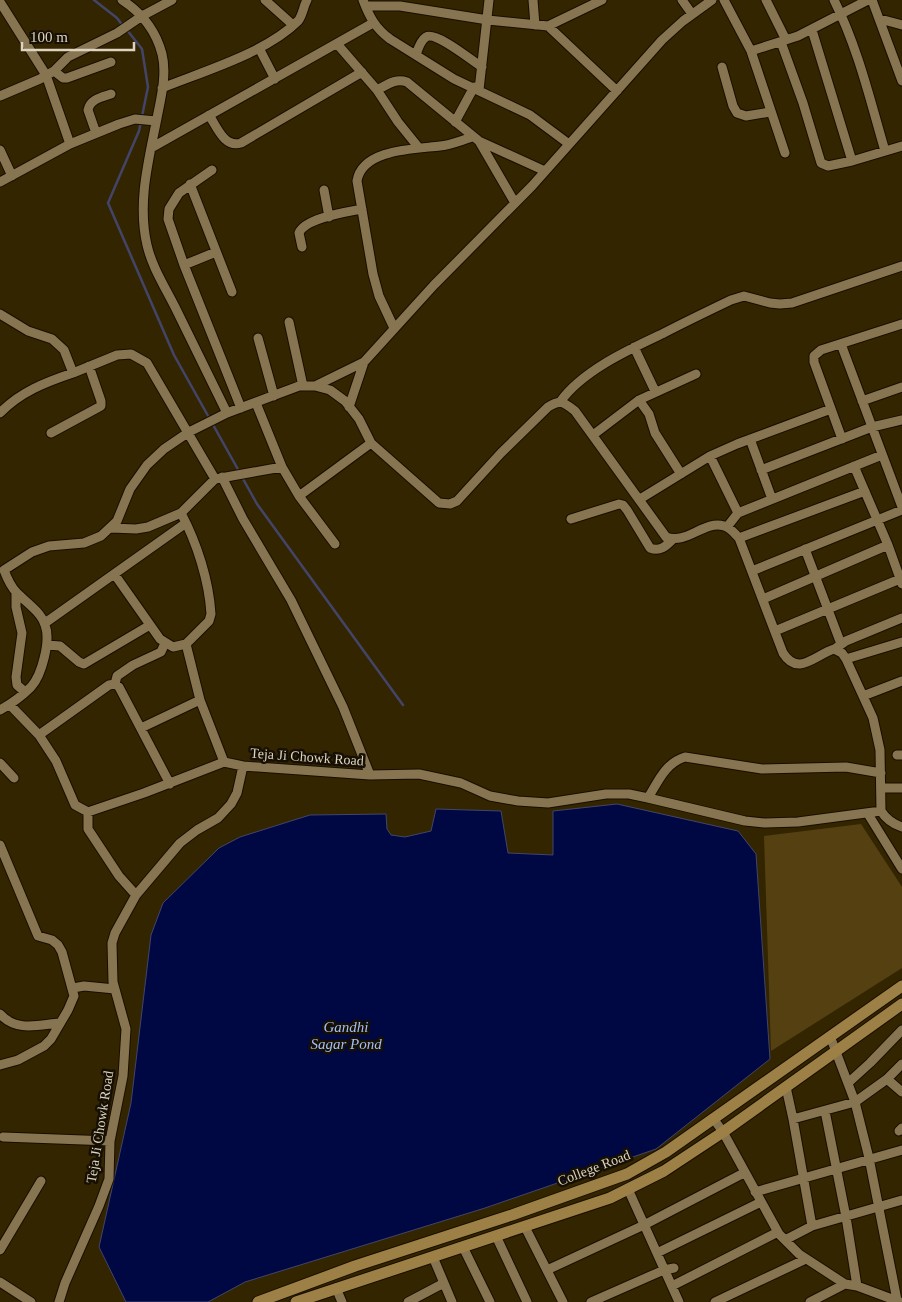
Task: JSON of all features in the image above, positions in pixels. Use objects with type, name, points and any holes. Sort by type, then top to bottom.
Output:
[{"type":"main road","name":"College Road","points":[[258,1302],[355,1266],[512,1215],[627,1174],[666,1152],[902,986]]},
{"type":"main road","points":[[303,1301],[336,1288],[610,1198],[628,1190],[664,1171],[722,1132],[902,1005]]},
{"type":"street","points":[[122,0],[155,36],[162,55],[164,76],[153,121],[143,207],[147,245],[224,414]]},
{"type":"street","points":[[0,96],[50,73],[68,57],[117,33],[172,0]]},
{"type":"street","points":[[265,0],[293,25]]},
{"type":"street","points":[[162,88],[259,48],[280,37],[302,15],[307,0]]},
{"type":"street","points":[[455,122],[476,89],[482,67],[489,0]]},
{"type":"street","points":[[533,0],[535,25]]},
{"type":"street","points":[[569,144],[530,115],[454,79],[381,32],[373,24],[364,3],[548,26],[602,0]]},
{"type":"street","points":[[682,0],[692,14]]},
{"type":"street","points":[[316,386],[364,362],[434,285],[545,171],[662,40],[692,14],[712,0]]},
{"type":"street","points":[[724,0],[751,51],[785,153]]},
{"type":"street","points":[[766,0],[783,41],[821,162],[828,166],[902,146]]},
{"type":"street","points":[[834,0],[861,66],[885,151]]},
{"type":"street","points":[[751,51],[812,30],[841,14],[871,1],[883,0]]},
{"type":"street","points":[[871,1],[897,55],[902,81]]},
{"type":"street","points":[[0,2],[50,73],[70,144]]},
{"type":"street","points":[[880,20],[902,25]]},
{"type":"street","points":[[151,148],[373,24]]},
{"type":"street","points":[[548,26],[616,91]]},
{"type":"street","points":[[812,30],[852,161]]},
{"type":"street","points":[[416,55],[422,42],[426,37],[430,36],[450,45],[482,67]]},
{"type":"street","points":[[338,45],[377,90],[398,122],[419,148]]},
{"type":"street","points":[[259,48],[274,79]]},
{"type":"street","points":[[50,73],[63,78],[72,78],[111,62]]},
{"type":"street","points":[[722,67],[733,106],[737,113],[746,116],[770,112]]},
{"type":"street","points":[[209,115],[225,140],[229,144],[234,145],[241,143],[362,72]]},
{"type":"street","points":[[377,90],[395,80],[407,82],[476,139],[545,171]]},
{"type":"street","points":[[96,134],[88,106],[93,101],[111,94]]},
{"type":"street","points":[[0,182],[70,144],[135,119],[153,121]]},
{"type":"street","points":[[394,328],[379,296],[373,274],[357,181],[358,173],[362,167],[371,161],[390,153],[476,139]]},
{"type":"street","points":[[476,139],[515,203]]},
{"type":"street","points":[[0,150],[12,176]]},
{"type":"street","points":[[212,170],[178,193],[169,208],[168,219],[184,265],[241,408]]},
{"type":"street","points":[[190,184],[232,292]]},
{"type":"street","points":[[324,190],[329,216]]},
{"type":"street","points":[[302,248],[300,233],[301,228],[305,225],[329,216],[362,209]]},
{"type":"street","points":[[184,265],[216,252]]},
{"type":"street","points":[[560,402],[578,382],[620,354],[731,300],[744,296],[770,303],[792,303],[902,266]]},
{"type":"street","points":[[0,314],[28,331],[52,339],[64,350],[73,373]]},
{"type":"street","points":[[289,322],[304,386]]},
{"type":"street","points":[[842,439],[814,362],[814,356],[821,350],[902,324]]},
{"type":"street","points":[[258,338],[274,396]]},
{"type":"street","points":[[752,571],[902,509],[840,344]]},
{"type":"street","points":[[634,347],[656,391]]},
{"type":"street","points":[[0,413],[20,395],[117,355],[130,354],[147,363],[291,600],[343,708],[370,775]]},
{"type":"street","points":[[349,407],[364,362]]},
{"type":"street","points":[[51,433],[101,406],[89,366]]},
{"type":"street","points":[[593,435],[639,400],[696,374]]},
{"type":"street","points":[[0,710],[10,705],[32,686],[40,670],[47,645],[45,624],[34,609],[16,592],[2,567],[49,546],[84,543],[101,536],[117,521],[130,489],[147,465],[164,449],[189,432],[224,414],[304,386],[316,386],[330,390],[344,401],[359,419],[371,443],[439,503],[450,504],[457,500],[548,407],[554,402],[566,404],[575,411],[593,435],[661,531],[672,540]]},
{"type":"street","points":[[862,401],[902,387]]},
{"type":"street","points":[[639,400],[649,414],[655,433],[681,474]]},
{"type":"street","points":[[256,403],[282,467],[299,496],[335,544]]},
{"type":"street","points":[[640,499],[710,456],[831,409]]},
{"type":"street","points":[[761,470],[872,427],[902,421]]},
{"type":"street","points":[[750,439],[772,499]]},
{"type":"street","points":[[299,496],[371,443]]},
{"type":"street","points":[[727,528],[738,514],[882,455]]},
{"type":"street","points":[[710,456],[738,514]]},
{"type":"street","points":[[775,631],[901,582],[878,520],[854,466]]},
{"type":"street","points":[[111,528],[136,529],[148,527],[181,513],[218,478],[282,467]]},
{"type":"street","points":[[739,538],[865,491]]},
{"type":"street","points":[[570,519],[619,504],[627,510],[650,548],[655,550],[662,549],[672,540],[713,526],[724,526],[739,538],[783,653],[792,663],[804,664],[902,618]]},
{"type":"street","points":[[115,575],[160,639],[174,646],[186,644],[209,621],[212,614],[202,568],[181,513]]},
{"type":"street","points":[[45,624],[186,523]]},
{"type":"street","points":[[763,599],[888,545]]},
{"type":"street","points":[[805,549],[828,610],[837,647],[846,659],[873,718],[880,750],[881,811],[885,817],[902,827]]},
{"type":"street","points":[[16,592],[16,608],[22,633],[16,677],[17,685],[25,692]]},
{"type":"street","points":[[47,645],[60,646],[84,664],[150,625]]},
{"type":"street","points":[[846,659],[902,642]]},
{"type":"street","points":[[116,684],[117,676],[133,665],[161,652],[165,643]]},
{"type":"street","points":[[186,644],[200,700],[224,762]]},
{"type":"street","points":[[863,696],[902,681]]},
{"type":"street","points":[[39,735],[109,685],[116,684],[120,687],[170,784]]},
{"type":"street","points":[[141,728],[200,700]]},
{"type":"street","points":[[10,705],[39,735],[56,761],[74,805],[88,812],[170,784],[224,762],[244,766]]},
{"type":"street","points":[[648,798],[667,768],[675,760],[685,757],[762,770],[846,766],[881,773]]},
{"type":"street","points":[[0,763],[14,778]]},
{"type":"street","name":"Teja Ji Chowk Road","points":[[59,1302],[65,1283],[99,1206],[108,1179],[110,1141],[123,1076],[126,1029],[115,989],[112,943],[121,920],[136,895],[180,843],[197,830],[218,818],[231,804],[237,793],[244,766],[370,775],[419,774],[461,784],[490,796],[518,801],[548,803],[606,794],[629,794],[745,821],[765,823],[798,822],[881,811]]},
{"type":"street","points":[[881,788],[902,788]]},
{"type":"street","points":[[88,812],[88,829],[120,876],[136,895]]},
{"type":"street","points":[[868,814],[902,869]]},
{"type":"street","points":[[0,1065],[18,1060],[44,1046],[51,1039],[74,996],[58,945],[52,940],[41,938],[36,934],[2,852]]},
{"type":"street","points":[[72,988],[84,986],[115,989]]},
{"type":"street","points":[[0,1014],[14,1025],[31,1026],[59,1023]]},
{"type":"street","points":[[848,1083],[902,1030]]},
{"type":"street","points":[[830,1036],[855,1102],[869,1158],[877,1206],[898,1301]]},
{"type":"street","points":[[793,1119],[855,1102],[887,1079],[902,1064]]},
{"type":"street","points":[[887,1079],[902,1092]]},
{"type":"street","points":[[786,1087],[812,1226]]},
{"type":"street","points":[[824,1112],[846,1217],[857,1286]]},
{"type":"street","points":[[713,1118],[778,1232],[799,1254],[844,1284],[857,1286],[898,1301]]},
{"type":"street","points":[[1,1137],[110,1141]]},
{"type":"street","points":[[755,1192],[804,1176],[902,1150]]},
{"type":"street","points":[[547,1270],[644,1225],[740,1175]]},
{"type":"street","points":[[0,1250],[40,1181]]},
{"type":"street","points":[[628,1190],[679,1302]]},
{"type":"street","points":[[785,1240],[812,1226],[902,1200]]},
{"type":"street","points":[[657,1253],[761,1202]]},
{"type":"street","points":[[525,1227],[563,1302]]},
{"type":"street","points":[[672,1286],[778,1232]]},
{"type":"street","points":[[496,1236],[527,1302]]},
{"type":"street","points":[[464,1247],[490,1302]]},
{"type":"street","points":[[433,1257],[452,1302]]},
{"type":"street","points":[[715,1302],[806,1259]]},
{"type":"street","points":[[590,1302],[664,1270],[674,1268]]},
{"type":"street","points":[[0,1282],[31,1302]]},
{"type":"street","points":[[408,1302],[444,1283]]},
{"type":"street","points":[[810,1302],[844,1284]]},
{"type":"street","points":[[336,1288],[342,1302]]},
{"type":"shaded area","points":[[861,824],[902,887],[902,968],[771,1051],[764,836]]},
{"type":"water","name":"Gandhi Sagar Pond","points":[[617,804],[738,831],[756,854],[770,1059],[656,1149],[485,1208],[245,1282],[208,1302],[126,1302],[99,1247],[131,1103],[151,935],[163,903],[219,848],[240,837],[310,815],[386,814],[387,829],[391,835],[405,837],[431,831],[436,809],[501,811],[508,853],[553,855],[553,811]]},
{"type":"waterway","points":[[94,0],[117,18],[123,26]]},
{"type":"waterway","points":[[127,30],[142,49],[148,87],[139,131],[108,203],[174,355],[240,473]]},
{"type":"waterway","points":[[242,477],[257,504],[403,705]]}]
